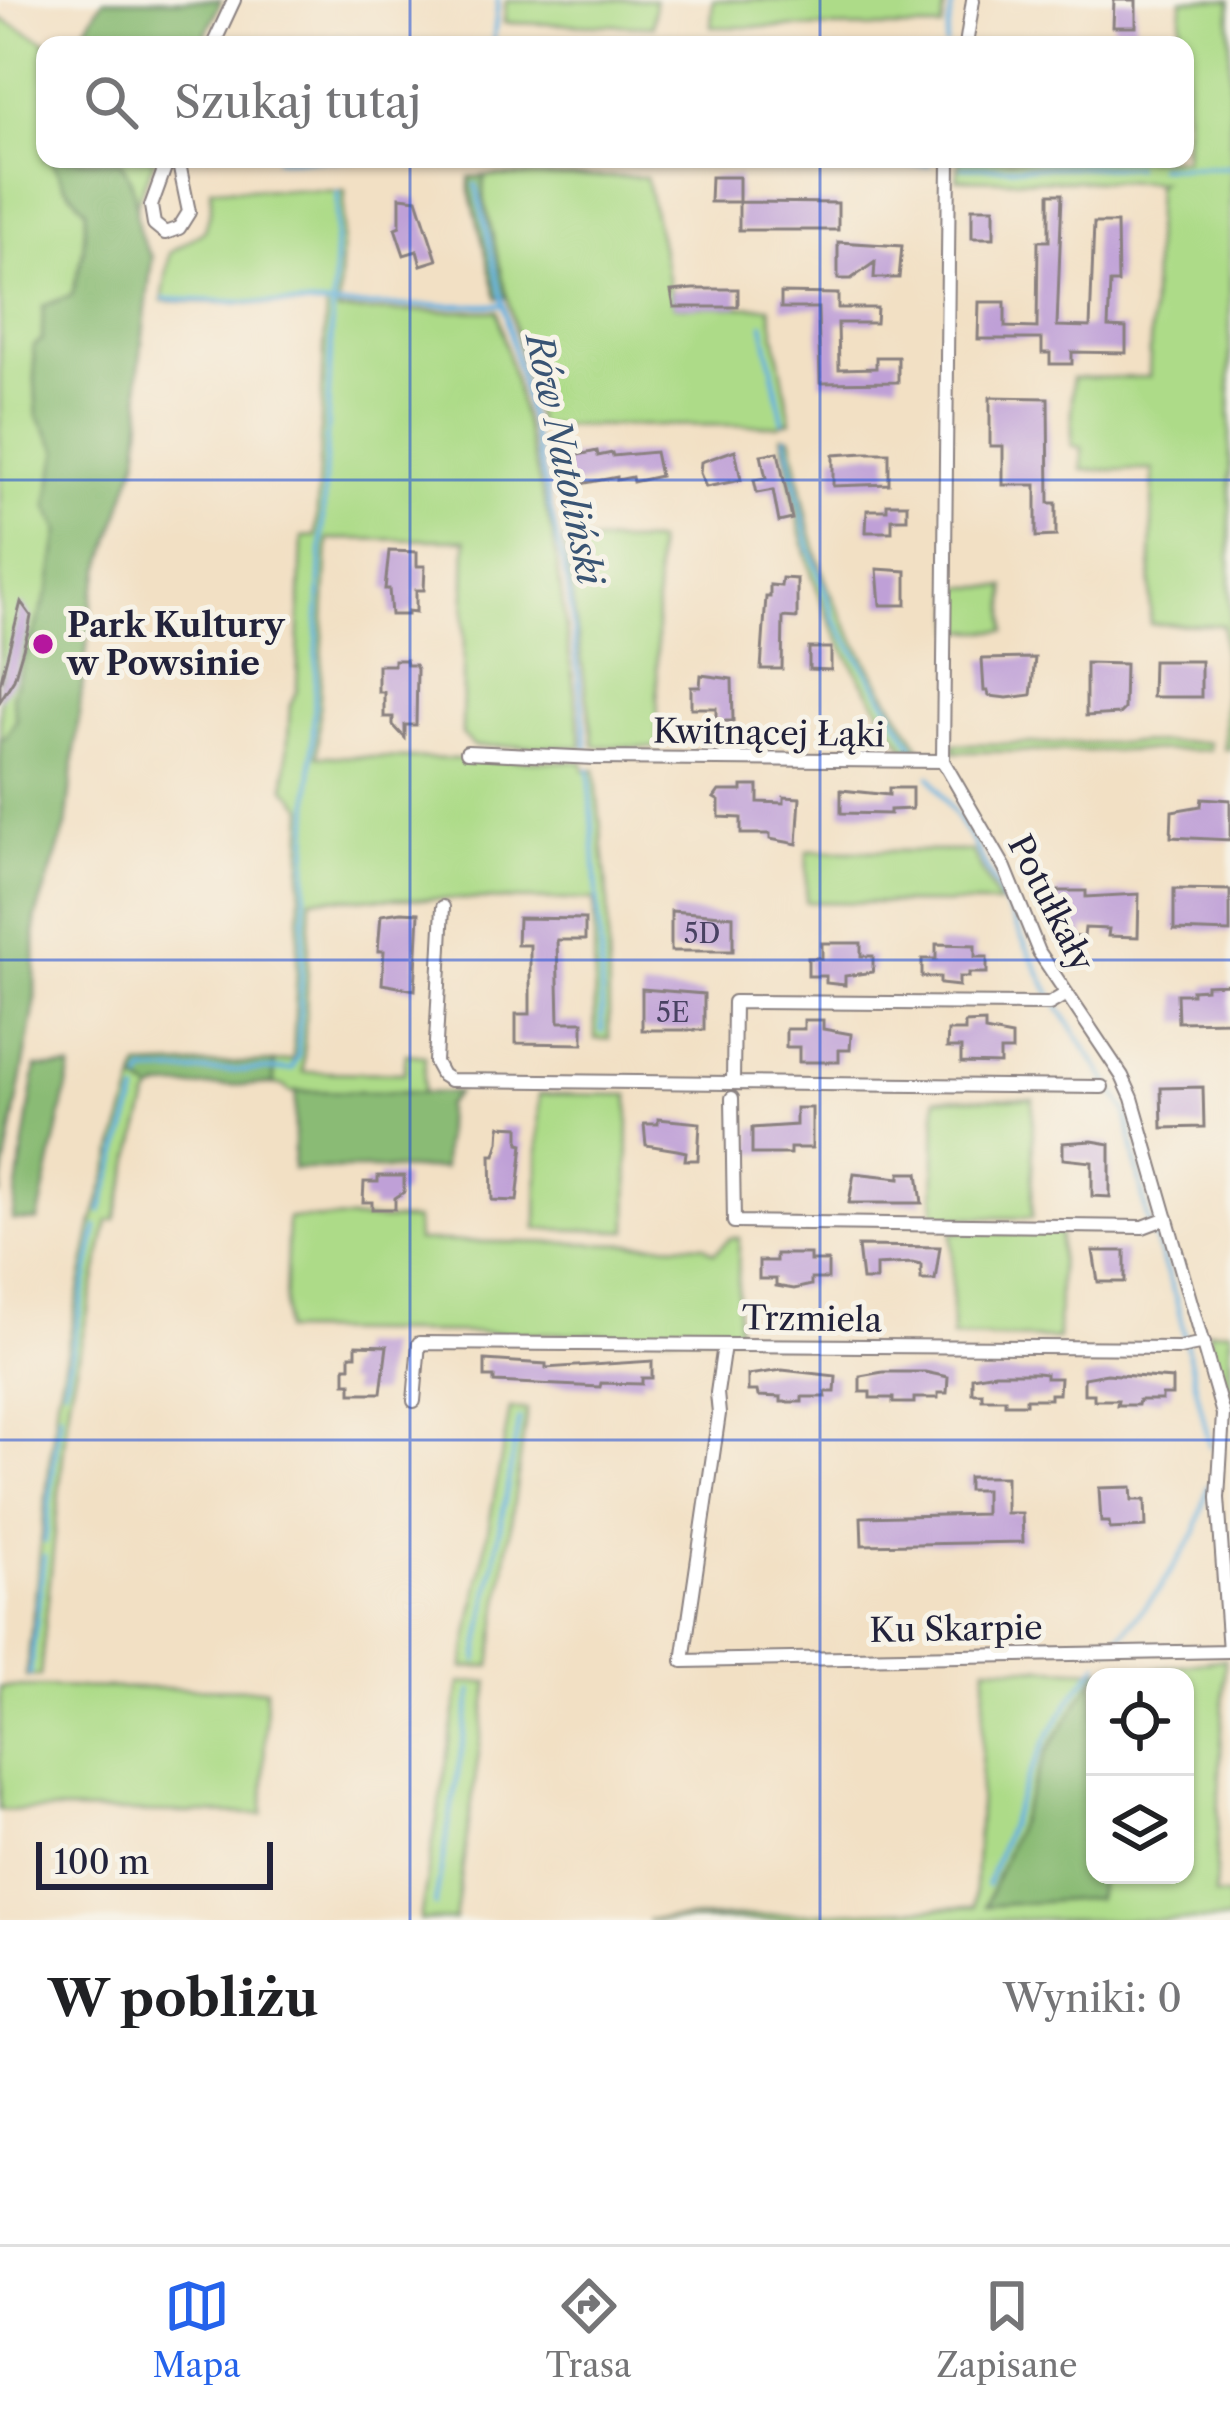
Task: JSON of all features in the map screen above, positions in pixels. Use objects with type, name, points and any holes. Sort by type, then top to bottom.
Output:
[{"type":"street","points":[[217,36],[234,0]]},
{"type":"street","points":[[967,36],[973,0]]},
{"type":"street","points":[[169,168],[151,206],[154,224],[165,233],[179,228],[189,212],[176,168]]},
{"type":"street","points":[[943,761],[949,168]]},
{"type":"street","name":"Kwitnącej Łąki","points":[[467,752],[943,761]]},
{"type":"street","name":"Potułkały","points":[[943,761],[1005,868],[1059,998],[1122,1076],[1132,1097],[1162,1220],[1225,1431],[1218,1498],[1230,1651]]},
{"type":"street","points":[[442,907],[435,1062],[442,1075],[454,1081],[1102,1087]]},
{"type":"street","points":[[733,1082],[734,1002],[1059,998]]},
{"type":"street","points":[[732,1098],[734,1222],[1143,1227],[1162,1220]]},
{"type":"street","name":"Trzmiela","points":[[414,1401],[419,1343],[1179,1348],[1200,1344]]},
{"type":"street","name":"Ku Skarpie","points":[[724,1345],[719,1414],[682,1661],[1230,1651]]},
{"type":"green space","points":[[103,0],[221,0],[205,36],[81,36]]},
{"type":"green space","points":[[506,0],[655,0],[653,26],[504,23]]},
{"type":"green space","points":[[713,0],[945,0],[942,28],[711,27]]},
{"type":"green space","points":[[1182,0],[1230,0],[1230,749],[1224,749],[1223,625],[1150,624],[1153,470],[1082,470],[1082,447],[1072,446],[1072,378],[1149,377],[1156,185],[1161,182],[957,179],[959,168],[1194,168],[1194,36],[1180,36]]},
{"type":"green space","name":"Park Kultury w Powsinie","points":[[0,18],[36,37],[36,168],[151,168],[136,220],[152,257],[138,377],[142,416],[138,457],[93,593],[66,826],[35,919],[35,1003],[0,1196]]},
{"type":"green space","name":"Park Kultury w Powsinie","points":[[56,168],[124,168],[132,185],[139,232],[152,257],[138,377],[142,416],[138,457],[93,593],[66,826],[35,919],[35,1003],[0,1196],[0,739],[16,720],[12,695],[50,586],[59,530],[47,505],[58,450],[37,416],[33,346],[42,340],[43,306],[72,295],[83,252],[86,210]]},
{"type":"green space","points":[[484,176],[646,177],[674,306],[770,307],[791,421],[780,425],[538,426],[483,195]]},
{"type":"green space","points":[[484,176],[483,195],[507,297],[497,298],[470,191],[470,177]]},
{"type":"green space","points":[[211,188],[345,191],[338,311],[497,311],[554,541],[582,747],[474,746],[462,734],[466,540],[328,539],[317,756],[583,762],[584,770],[595,770],[608,900],[609,1039],[595,1039],[594,900],[311,898],[303,1072],[404,1073],[406,1054],[425,1056],[423,1093],[290,1092],[274,1084],[274,1062],[293,1060],[304,807],[285,788],[290,705],[297,690],[302,537],[316,536],[326,306],[162,301],[170,253],[205,230]]},
{"type":"green space","points":[[782,436],[791,437],[811,533],[829,589],[921,749],[906,749],[862,681],[824,608],[803,542]]},
{"type":"green space","points":[[564,542],[656,542],[658,748],[594,746]]},
{"type":"green space","points":[[954,587],[1006,587],[1006,631],[955,631]]},
{"type":"green space","points":[[1209,742],[1209,750],[954,752],[954,744]]},
{"type":"green space","points":[[807,851],[972,851],[999,904],[806,902]]},
{"type":"green space","points":[[274,1062],[274,1084],[153,1092],[135,1081],[139,1067]]},
{"type":"green space","points":[[36,1067],[71,1068],[38,1221],[12,1220]]},
{"type":"green space","points":[[135,1081],[153,1092],[115,1220],[108,1221],[69,1398],[40,1676],[26,1676],[57,1398],[93,1222]]},
{"type":"green space","points":[[296,1091],[457,1093],[446,1105],[443,1169],[293,1169]]},
{"type":"green space","points":[[539,1094],[629,1095],[628,1231],[537,1229]]},
{"type":"green space","points":[[936,1098],[1033,1099],[1032,1218],[934,1217]]},
{"type":"green space","points":[[288,1218],[416,1220],[417,1241],[703,1245],[714,1253],[730,1238],[739,1238],[737,1335],[284,1331]]},
{"type":"green space","points":[[952,1232],[1060,1232],[1058,1339],[952,1337]]},
{"type":"green space","points":[[1230,1330],[1230,1417],[1208,1331]]},
{"type":"green space","points":[[510,1409],[527,1409],[491,1666],[463,1668]]},
{"type":"green space","points":[[1225,1659],[1215,1895],[1230,1896],[1230,1920],[646,1920],[974,1907],[986,1666],[1086,1670],[1086,1690],[1046,1753],[1086,1869],[1086,1884],[1091,1884],[1096,1898],[1099,1884],[1194,1884],[1194,1668],[1162,1668]]},
{"type":"green space","points":[[489,1682],[455,1920],[420,1920],[460,1683]]},
{"type":"green space","points":[[0,1687],[266,1689],[263,1814],[0,1810]]},
{"type":"green space","points":[[1086,1690],[1086,1884],[1099,1884],[1097,1898],[985,1906],[1046,1753]]},
{"type":"building","points":[[1114,0],[1136,0],[1136,27],[1113,27]]},
{"type":"building","points":[[711,177],[739,177],[739,202],[710,202]]},
{"type":"building","points":[[1049,194],[1062,194],[1057,326],[1090,327],[1094,223],[1117,223],[1118,283],[1110,283],[1108,327],[1126,328],[1126,353],[1072,352],[1072,364],[1050,364],[1050,353],[1042,353],[1042,339],[978,339],[979,302],[1005,302],[1005,327],[1037,328],[1038,241],[1049,241]]},
{"type":"building","points":[[400,197],[417,199],[437,260],[421,265],[417,251],[404,255],[395,228],[400,226]]},
{"type":"building","points":[[739,202],[838,203],[838,230],[739,230]]},
{"type":"building","points":[[972,208],[994,208],[994,238],[972,238]]},
{"type":"building","points":[[838,242],[902,246],[899,278],[874,278],[875,262],[851,279],[838,279]]},
{"type":"building","points":[[738,289],[738,307],[674,307],[671,291]]},
{"type":"building","points":[[781,293],[838,294],[838,308],[877,308],[876,323],[838,323],[839,369],[876,368],[876,357],[898,357],[898,382],[820,383],[818,308],[781,308]]},
{"type":"building","points":[[990,397],[1048,398],[1049,503],[1056,503],[1056,536],[1036,537],[1036,485],[1003,485],[1003,446],[990,446]]},
{"type":"building","points":[[735,450],[741,480],[706,487],[701,462]]},
{"type":"building","points":[[597,451],[598,456],[655,452],[660,476],[633,482],[632,477],[617,477],[570,486],[564,458]]},
{"type":"building","points":[[778,452],[792,519],[779,522],[773,490],[757,493],[754,480],[766,478],[761,455]]},
{"type":"building","points":[[889,453],[889,484],[833,486],[833,455]]},
{"type":"building","points":[[887,504],[907,504],[907,519],[892,519],[892,532],[866,532],[867,510],[887,510]]},
{"type":"building","points":[[389,551],[417,552],[417,566],[425,566],[424,590],[416,590],[416,612],[408,611],[408,615],[391,615],[389,589],[385,589]]},
{"type":"building","points":[[877,569],[906,571],[906,605],[880,605]]},
{"type":"building","points":[[782,578],[797,579],[797,618],[783,617],[782,669],[761,669],[766,597],[770,597],[770,585],[781,586]]},
{"type":"building","points":[[21,602],[31,616],[28,632],[14,679],[0,701],[0,684]]},
{"type":"building","points":[[809,648],[831,648],[831,670],[809,669]]},
{"type":"building","points":[[1035,658],[1031,695],[1007,698],[984,691],[982,659]]},
{"type":"building","points":[[394,660],[406,660],[417,669],[416,725],[405,725],[405,738],[393,725],[393,717],[384,717],[384,692],[378,692],[378,665],[394,665]]},
{"type":"building","points":[[1153,661],[1201,661],[1201,697],[1152,697]]},
{"type":"building","points":[[1086,663],[1125,664],[1124,709],[1119,714],[1086,716]]},
{"type":"building","points":[[701,675],[732,679],[733,721],[716,721],[716,708],[691,708],[691,687],[700,687]]},
{"type":"building","points":[[742,786],[758,786],[758,802],[800,798],[797,844],[770,839],[770,834],[741,834],[741,818],[719,817],[719,801],[714,798],[719,791],[742,791]]},
{"type":"building","points":[[889,788],[912,788],[912,809],[890,810],[890,814],[841,813],[841,790],[889,795]]},
{"type":"building","points":[[1202,798],[1230,800],[1230,840],[1171,837],[1172,811],[1201,806]]},
{"type":"building","points":[[1174,889],[1230,890],[1230,932],[1174,930]]},
{"type":"building","points":[[1057,891],[1086,891],[1086,897],[1139,894],[1138,937],[1108,936],[1109,929],[1085,928],[1084,937],[1057,936]]},
{"type":"building","points":[[671,911],[733,916],[733,951],[671,951]]},
{"type":"building","points":[[419,913],[415,990],[382,984],[381,915]]},
{"type":"building","points":[[518,918],[585,919],[585,940],[557,940],[559,1022],[583,1022],[583,1044],[516,1043],[516,1014],[530,1014],[530,945],[517,945]]},
{"type":"building","points":[[822,943],[861,943],[861,956],[873,956],[873,972],[845,976],[845,985],[826,983],[826,976],[808,976],[808,958],[822,958]]},
{"type":"building","points":[[936,944],[975,945],[975,957],[987,957],[987,973],[959,977],[959,986],[940,984],[940,977],[922,977],[922,959],[936,959]]},
{"type":"building","points":[[1230,984],[1230,1021],[1178,1022],[1177,994]]},
{"type":"building","points":[[642,989],[704,994],[704,1030],[642,1030]]},
{"type":"building","points":[[804,1020],[823,1020],[823,1029],[851,1034],[850,1050],[839,1050],[839,1062],[799,1062],[799,1047],[786,1047],[786,1029],[804,1029]]},
{"type":"building","points":[[985,1022],[985,1031],[1012,1036],[1012,1051],[1000,1051],[1000,1064],[961,1063],[961,1048],[947,1048],[948,1031],[965,1031],[965,1023]]},
{"type":"building","points":[[1203,1087],[1204,1127],[1162,1128],[1161,1088]]},
{"type":"building","points":[[796,1108],[812,1108],[812,1148],[790,1148],[790,1154],[752,1154],[752,1128],[796,1125]]},
{"type":"building","points":[[658,1119],[700,1123],[698,1160],[685,1160],[686,1152],[646,1145],[644,1124],[658,1124]]},
{"type":"building","points":[[500,1126],[519,1127],[519,1143],[523,1144],[517,1201],[492,1200],[491,1155],[495,1155]]},
{"type":"building","points":[[1063,1143],[1110,1144],[1110,1197],[1092,1196],[1092,1162],[1063,1159]]},
{"type":"building","points":[[854,1173],[900,1178],[900,1173],[918,1173],[922,1203],[849,1203]]},
{"type":"building","points":[[378,1176],[404,1176],[404,1192],[395,1198],[395,1209],[372,1209],[372,1202],[363,1202],[364,1182],[378,1182]]},
{"type":"building","points":[[858,1246],[940,1247],[935,1280],[921,1280],[921,1265],[912,1263],[876,1265],[876,1280],[862,1280]]},
{"type":"building","points":[[1093,1251],[1125,1251],[1125,1282],[1098,1282]]},
{"type":"building","points":[[776,1254],[810,1254],[810,1261],[828,1261],[828,1279],[811,1279],[811,1285],[794,1289],[776,1286],[776,1279],[759,1279],[759,1261],[776,1261]]},
{"type":"building","points":[[356,1345],[387,1346],[381,1393],[351,1393],[351,1383],[345,1383],[345,1367],[350,1367],[350,1355],[356,1355]]},
{"type":"building","points":[[485,1360],[546,1364],[546,1368],[652,1361],[652,1378],[642,1378],[642,1384],[601,1383],[600,1387],[494,1382],[494,1377],[485,1377]]},
{"type":"building","points":[[782,1370],[836,1376],[835,1392],[802,1397],[802,1402],[781,1402],[781,1397],[748,1391],[748,1375]]},
{"type":"building","points":[[883,1372],[948,1377],[947,1393],[914,1398],[914,1403],[893,1403],[893,1398],[870,1398],[870,1392],[860,1392],[860,1376]]},
{"type":"building","points":[[995,1373],[1060,1378],[1059,1394],[1026,1399],[1026,1404],[1005,1404],[1005,1399],[982,1399],[982,1393],[972,1393],[972,1377]]},
{"type":"building","points":[[1107,1374],[1172,1379],[1172,1395],[1139,1400],[1138,1405],[1117,1405],[1118,1400],[1094,1400],[1094,1394],[1084,1394],[1084,1378]]},
{"type":"building","points":[[968,1477],[1006,1477],[1006,1513],[1022,1513],[1023,1542],[862,1545],[861,1517],[985,1514],[985,1490],[968,1490]]},
{"type":"building","points":[[1131,1487],[1132,1500],[1145,1500],[1146,1527],[1110,1529],[1109,1522],[1101,1522],[1099,1488]]},
{"type":"waterway","points":[[494,36],[498,0]]},
{"type":"waterway","name":"Rów Natoliński","points":[[947,36],[953,0]]},
{"type":"waterway","points":[[1194,167],[1230,167]]},
{"type":"waterway","name":"Rów Natoliński","points":[[476,185],[568,586],[587,748]]},
{"type":"waterway","points":[[141,1081],[144,1073],[292,1069],[298,1056],[338,192]]},
{"type":"waterway","points":[[164,299],[338,306],[500,305]]},
{"type":"waterway","points":[[763,324],[783,421]]},
{"type":"waterway","points":[[786,437],[809,546],[835,620],[913,746]]},
{"type":"waterway","name":"Rów Natoliński","points":[[589,769],[602,1031]]},
{"type":"waterway","points":[[930,776],[973,842],[1051,995],[1126,1111],[1147,1218],[1176,1299],[1210,1447]]},
{"type":"waterway","points":[[101,1211],[137,1094]]},
{"type":"waterway","points":[[64,1388],[97,1227]]},
{"type":"waterway","points":[[45,1542],[60,1413]]},
{"type":"waterway","points":[[477,1661],[519,1419]]},
{"type":"waterway","points":[[1111,1647],[1159,1590],[1196,1532],[1208,1486]]},
{"type":"waterway","points":[[30,1674],[44,1556]]},
{"type":"waterway","points":[[987,1885],[1045,1742],[1099,1663]]},
{"type":"waterway","points":[[435,1905],[472,1691]]},
{"type":"place","name":"Park Kultury w Powsinie","points":[[43,644]]}]
